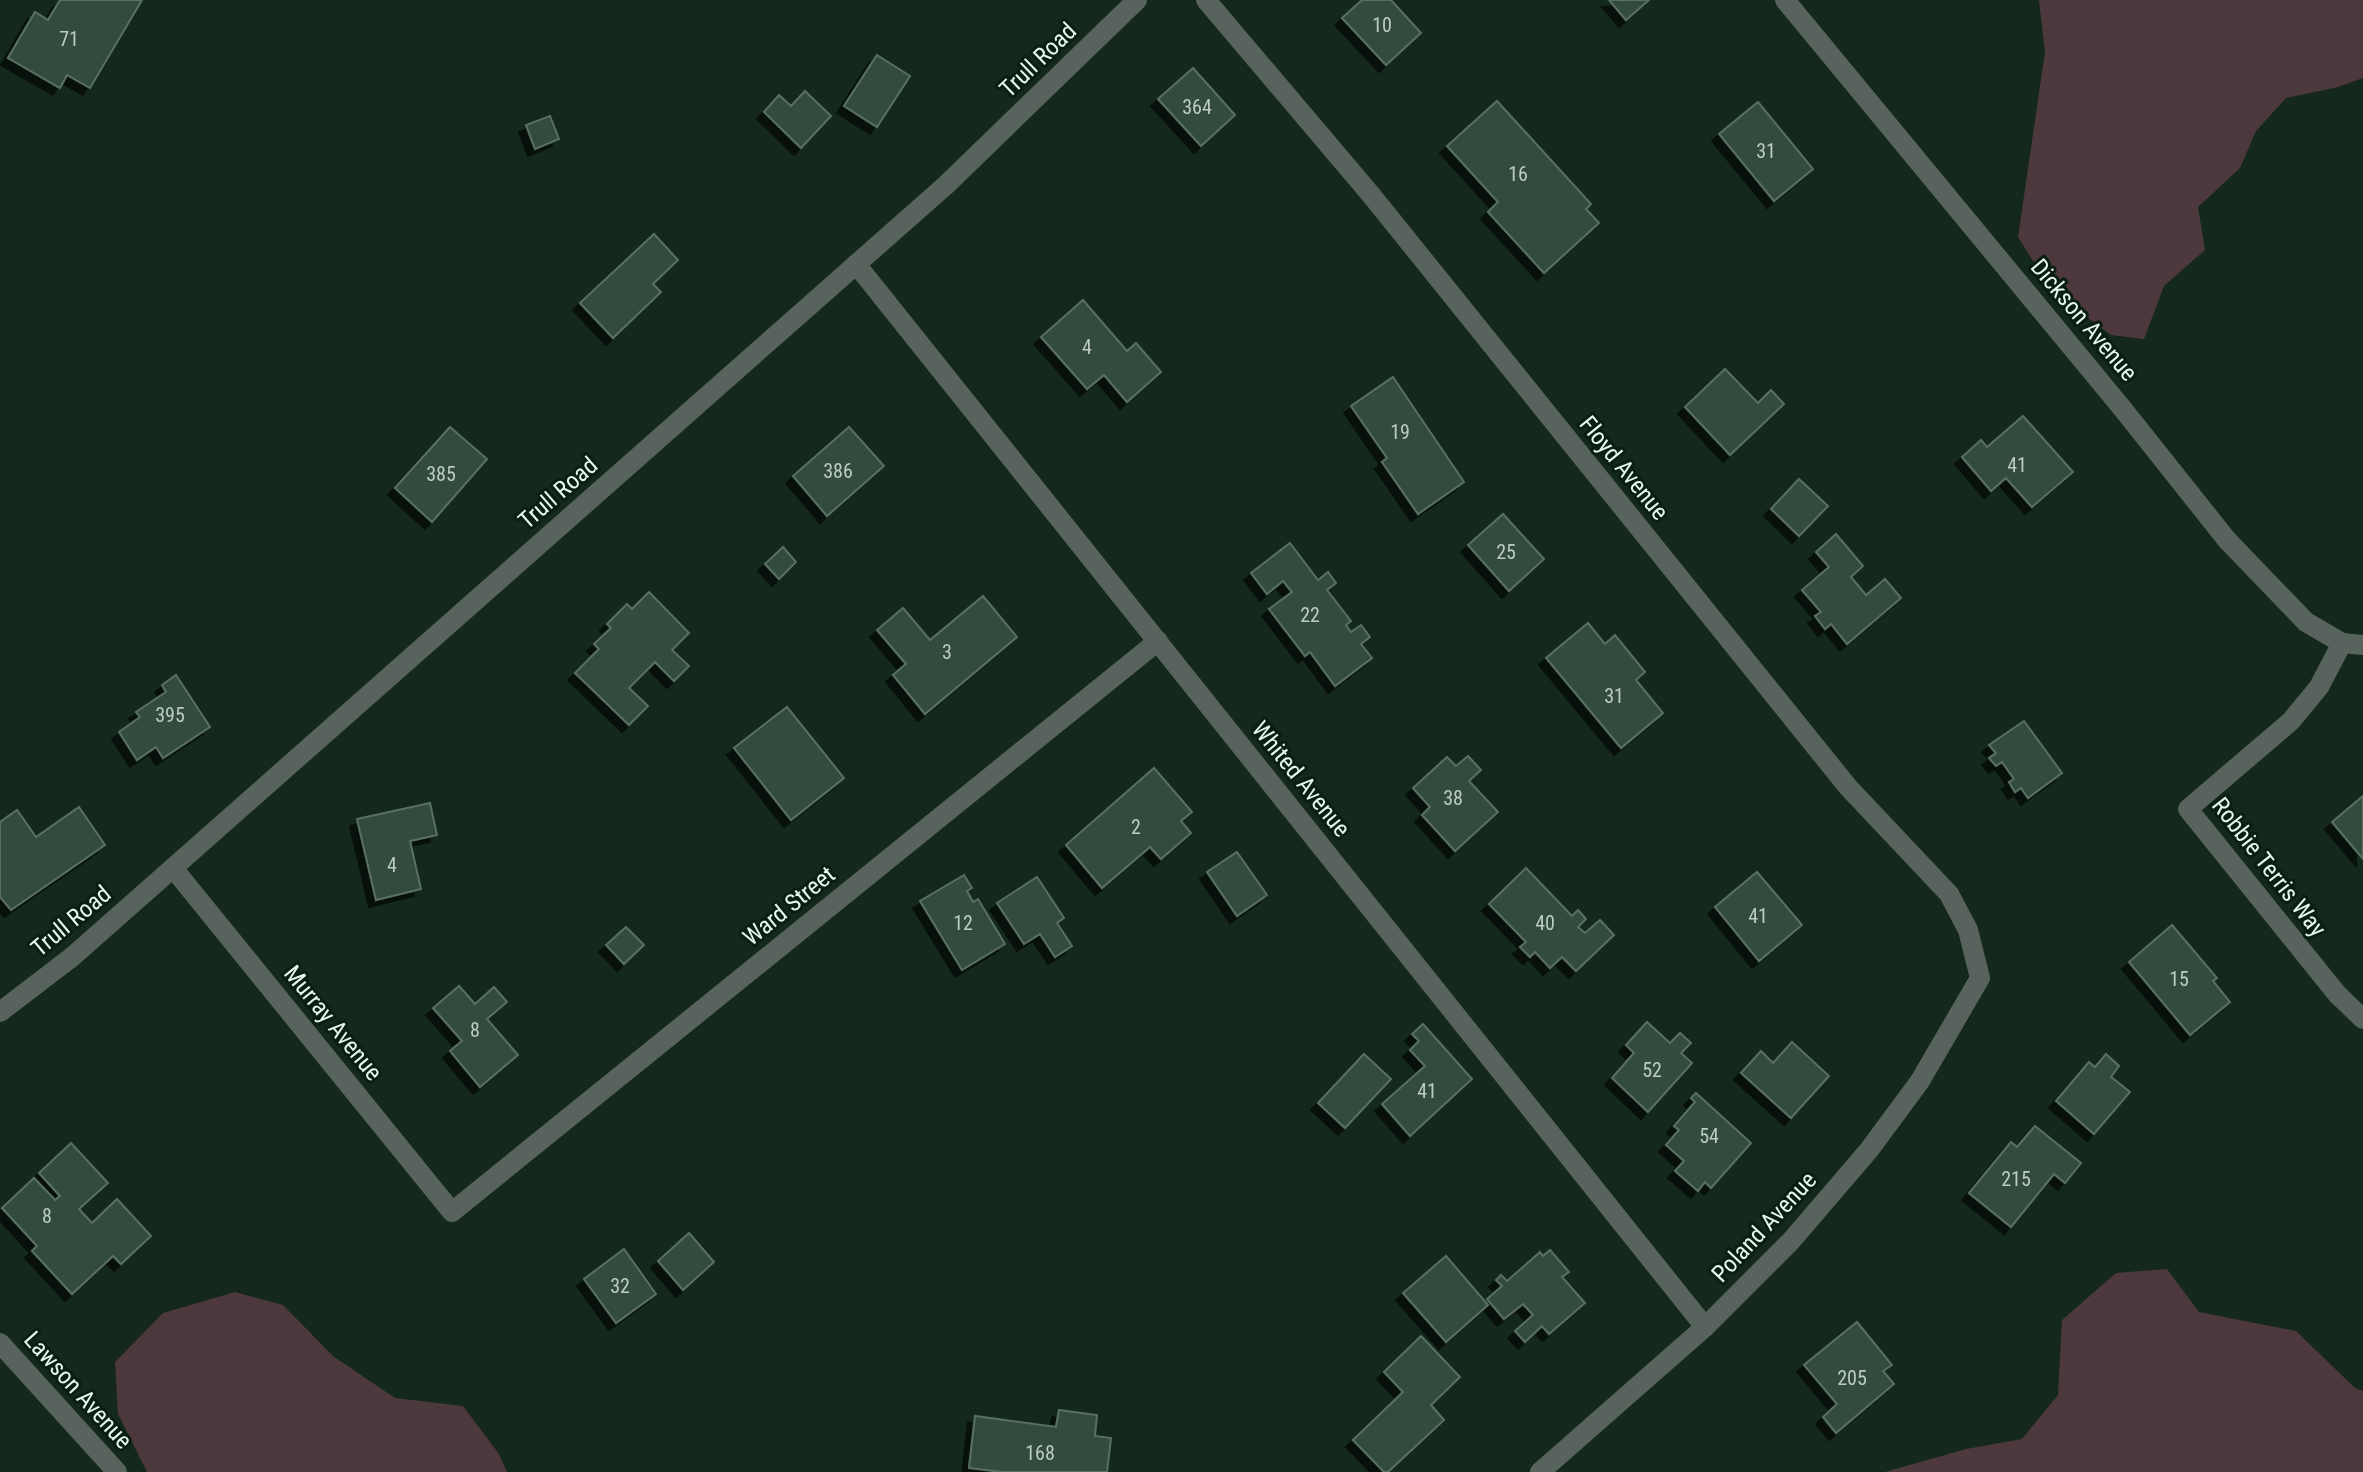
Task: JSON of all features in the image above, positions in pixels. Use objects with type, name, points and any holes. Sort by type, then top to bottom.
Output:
[{"type":"street","name":"Trull Road","points":[[0,1012],[72,957],[946,185],[1137,0]]},
{"type":"street","name":"Floyd Avenue","points":[[1206,0],[1372,196],[1848,787],[1949,894],[1968,930],[1980,978]]},
{"type":"street","name":"Dickson Avenue","points":[[1785,0],[2227,540],[2306,622],[2342,643],[2363,645]]},
{"type":"street","name":"Whited Avenue","points":[[856,264],[1705,1327]]},
{"type":"street","name":"Ward Street","points":[[452,1212],[1158,641]]},
{"type":"street","name":"Robbie Terris Way","points":[[2342,643],[2319,687],[2291,721],[2188,809],[2337,994],[2363,1019]]},
{"type":"street","name":"Murray Avenue","points":[[173,868],[452,1212]]},
{"type":"street","name":"Poland Avenue","points":[[1540,1472],[1705,1327],[1791,1241],[1869,1150],[1920,1081],[1980,978]]},
{"type":"street","name":"Lawson Avenue","points":[[0,1343],[117,1472]]},
{"type":"shaded area","points":[[2039,0],[2363,0],[2363,78],[2338,87],[2286,98],[2256,131],[2240,168],[2198,207],[2205,250],[2164,286],[2144,339],[2111,335],[2052,291],[2018,237],[2045,52]]},
{"type":"shaded area","points":[[2167,1269],[2199,1312],[2296,1331],[2355,1388],[2363,1391],[2363,1472],[1885,1472],[1966,1449],[2022,1439],[2058,1395],[2062,1320],[2116,1273]]},
{"type":"shaded area","points":[[235,1292],[283,1305],[333,1356],[395,1398],[463,1406],[499,1454],[507,1472],[147,1472],[118,1414],[115,1362],[163,1313]]},
{"type":"building","points":[[60,0],[142,0],[90,88],[67,75],[60,88],[8,58],[35,12],[48,20]]},
{"type":"building","points":[[1362,0],[1391,0],[1421,33],[1386,65],[1342,18]]},
{"type":"building","points":[[1609,0],[1649,0],[1626,20]]},
{"type":"building","points":[[877,55],[910,76],[877,127],[844,106]]},
{"type":"building","points":[[1193,68],[1235,115],[1201,146],[1158,99]]},
{"type":"building","points":[[805,91],[831,116],[801,148],[764,112],[779,95],[791,106]]},
{"type":"building","points":[[1497,101],[1591,204],[1586,209],[1599,223],[1544,273],[1488,212],[1498,202],[1447,146]]},
{"type":"building","points":[[1758,102],[1813,169],[1774,201],[1719,134]]},
{"type":"building","points":[[550,116],[559,139],[535,149],[526,125]]},
{"type":"building","points":[[654,234],[678,260],[653,284],[661,292],[613,338],[580,303]]},
{"type":"building","points":[[1083,300],[1127,351],[1136,343],[1161,372],[1127,402],[1104,375],[1087,389],[1041,337]]},
{"type":"building","points":[[1725,369],[1758,403],[1771,390],[1784,404],[1730,455],[1685,407]]},
{"type":"building","points":[[1393,377],[1464,482],[1418,514],[1382,462],[1387,458],[1351,406]]},
{"type":"building","points":[[2023,416],[2073,472],[2032,507],[2006,478],[1991,491],[1962,457],[1981,440],[1987,447]]},
{"type":"building","points":[[450,427],[487,459],[432,522],[395,488]]},
{"type":"building","points":[[849,427],[884,466],[827,516],[793,476]]},
{"type":"building","points":[[1799,479],[1828,506],[1799,536],[1771,509]]},
{"type":"building","points":[[1503,514],[1544,559],[1509,591],[1468,545]]},
{"type":"building","points":[[1836,534],[1863,566],[1851,577],[1866,595],[1885,579],[1901,598],[1847,644],[1831,624],[1825,629],[1815,616],[1821,612],[1802,590],[1829,567],[1816,552]]},
{"type":"building","points":[[1290,543],[1318,580],[1328,572],[1336,583],[1327,590],[1351,621],[1346,625],[1351,632],[1361,625],[1370,637],[1361,644],[1372,658],[1335,686],[1310,652],[1305,656],[1269,609],[1292,592],[1283,581],[1267,594],[1251,573]]},
{"type":"building","points":[[783,547],[796,562],[779,579],[765,564]]},
{"type":"building","points":[[649,592],[689,633],[672,650],[689,666],[674,681],[655,662],[629,688],[648,706],[629,725],[575,673],[599,649],[594,644],[611,628],[607,624],[627,604],[632,609]]},
{"type":"building","points":[[983,596],[1017,637],[925,714],[893,675],[906,664],[877,630],[903,608],[930,640]]},
{"type":"building","points":[[1588,623],[1605,644],[1615,635],[1645,672],[1636,680],[1663,713],[1621,748],[1546,658]]},
{"type":"building","points":[[176,675],[210,727],[163,758],[156,747],[137,760],[119,732],[140,717],[136,712],[166,692],[162,685]]},
{"type":"building","points":[[787,707],[844,778],[791,820],[734,748]]},
{"type":"building","points":[[2024,721],[2062,773],[2028,798],[2021,788],[2015,792],[2009,782],[2014,779],[2002,762],[1996,766],[1989,758],[1996,753],[1989,745]]},
{"type":"building","points":[[1468,756],[1481,770],[1469,781],[1498,812],[1455,851],[1422,815],[1430,807],[1413,788],[1447,757],[1456,766]]},
{"type":"building","points":[[1154,768],[1192,812],[1181,821],[1191,833],[1161,859],[1150,847],[1102,888],[1066,845]]},
{"type":"building","points":[[2363,796],[2363,859],[2332,822]]},
{"type":"building","points":[[430,803],[437,835],[410,841],[421,889],[376,900],[357,819]]},
{"type":"building","points":[[79,807],[105,845],[11,910],[0,897],[0,822],[17,810],[36,837]]},
{"type":"building","points":[[1237,852],[1267,895],[1237,916],[1207,872]]},
{"type":"building","points":[[1526,868],[1572,916],[1578,910],[1586,919],[1578,927],[1585,933],[1600,920],[1614,935],[1576,971],[1562,957],[1550,968],[1535,952],[1530,957],[1520,947],[1526,942],[1489,904]]},
{"type":"building","points":[[1757,872],[1802,925],[1759,961],[1715,907]]},
{"type":"building","points":[[964,875],[972,888],[967,891],[973,902],[978,899],[1005,944],[962,970],[920,901]]},
{"type":"building","points":[[1037,877],[1064,918],[1057,923],[1072,946],[1055,957],[1040,934],[1024,944],[997,903]]},
{"type":"building","points":[[2172,925],[2217,978],[2213,981],[2230,1002],[2190,1035],[2129,962]]},
{"type":"building","points":[[626,927],[644,945],[624,964],[606,945]]},
{"type":"building","points":[[459,986],[475,1004],[494,987],[507,1002],[487,1019],[518,1055],[480,1087],[450,1051],[462,1041],[433,1008]]},
{"type":"building","points":[[1647,1022],[1670,1043],[1680,1033],[1691,1043],[1681,1053],[1692,1063],[1648,1112],[1612,1078],[1634,1053],[1626,1045]]},
{"type":"building","points":[[1423,1024],[1472,1079],[1410,1136],[1382,1104],[1425,1066],[1410,1050],[1419,1041],[1412,1034]]},
{"type":"building","points":[[1792,1042],[1829,1076],[1791,1118],[1741,1073],[1761,1051],[1773,1063]]},
{"type":"building","points":[[1364,1054],[1391,1079],[1345,1128],[1318,1103]]},
{"type":"building","points":[[2106,1054],[2119,1066],[2111,1077],[2130,1092],[2094,1134],[2056,1101],[2089,1062],[2095,1067]]},
{"type":"building","points":[[1696,1093],[1751,1143],[1711,1188],[1705,1182],[1698,1191],[1675,1171],[1684,1161],[1666,1145],[1679,1130],[1674,1126],[1695,1102],[1691,1098]]},
{"type":"building","points":[[2035,1126],[2081,1163],[2065,1183],[2054,1174],[2011,1227],[1969,1193],[2011,1142],[2017,1147]]},
{"type":"building","points":[[71,1143],[108,1183],[79,1209],[92,1223],[117,1199],[151,1236],[121,1264],[113,1256],[72,1294],[32,1251],[37,1246],[2,1208],[34,1178],[55,1200],[60,1196],[39,1173]]},
{"type":"building","points":[[689,1233],[714,1262],[683,1290],[658,1261]]},
{"type":"building","points":[[624,1249],[656,1294],[616,1323],[584,1279]]},
{"type":"building","points":[[1550,1250],[1569,1272],[1562,1277],[1585,1303],[1549,1334],[1542,1326],[1525,1342],[1515,1331],[1533,1315],[1523,1304],[1504,1319],[1487,1299],[1502,1286],[1496,1280],[1501,1275],[1507,1281],[1540,1252],[1543,1256]]},
{"type":"building","points":[[1446,1256],[1488,1305],[1446,1342],[1403,1293]]},
{"type":"building","points":[[1857,1322],[1892,1365],[1883,1371],[1894,1384],[1836,1433],[1823,1417],[1837,1404],[1804,1365]]},
{"type":"building","points":[[1421,1336],[1460,1377],[1431,1405],[1444,1420],[1388,1472],[1384,1472],[1353,1440],[1403,1392],[1384,1372]]},
{"type":"building","points":[[1059,1410],[1097,1415],[1095,1436],[1111,1438],[1107,1472],[1002,1472],[969,1468],[975,1416],[1056,1427]]}]
